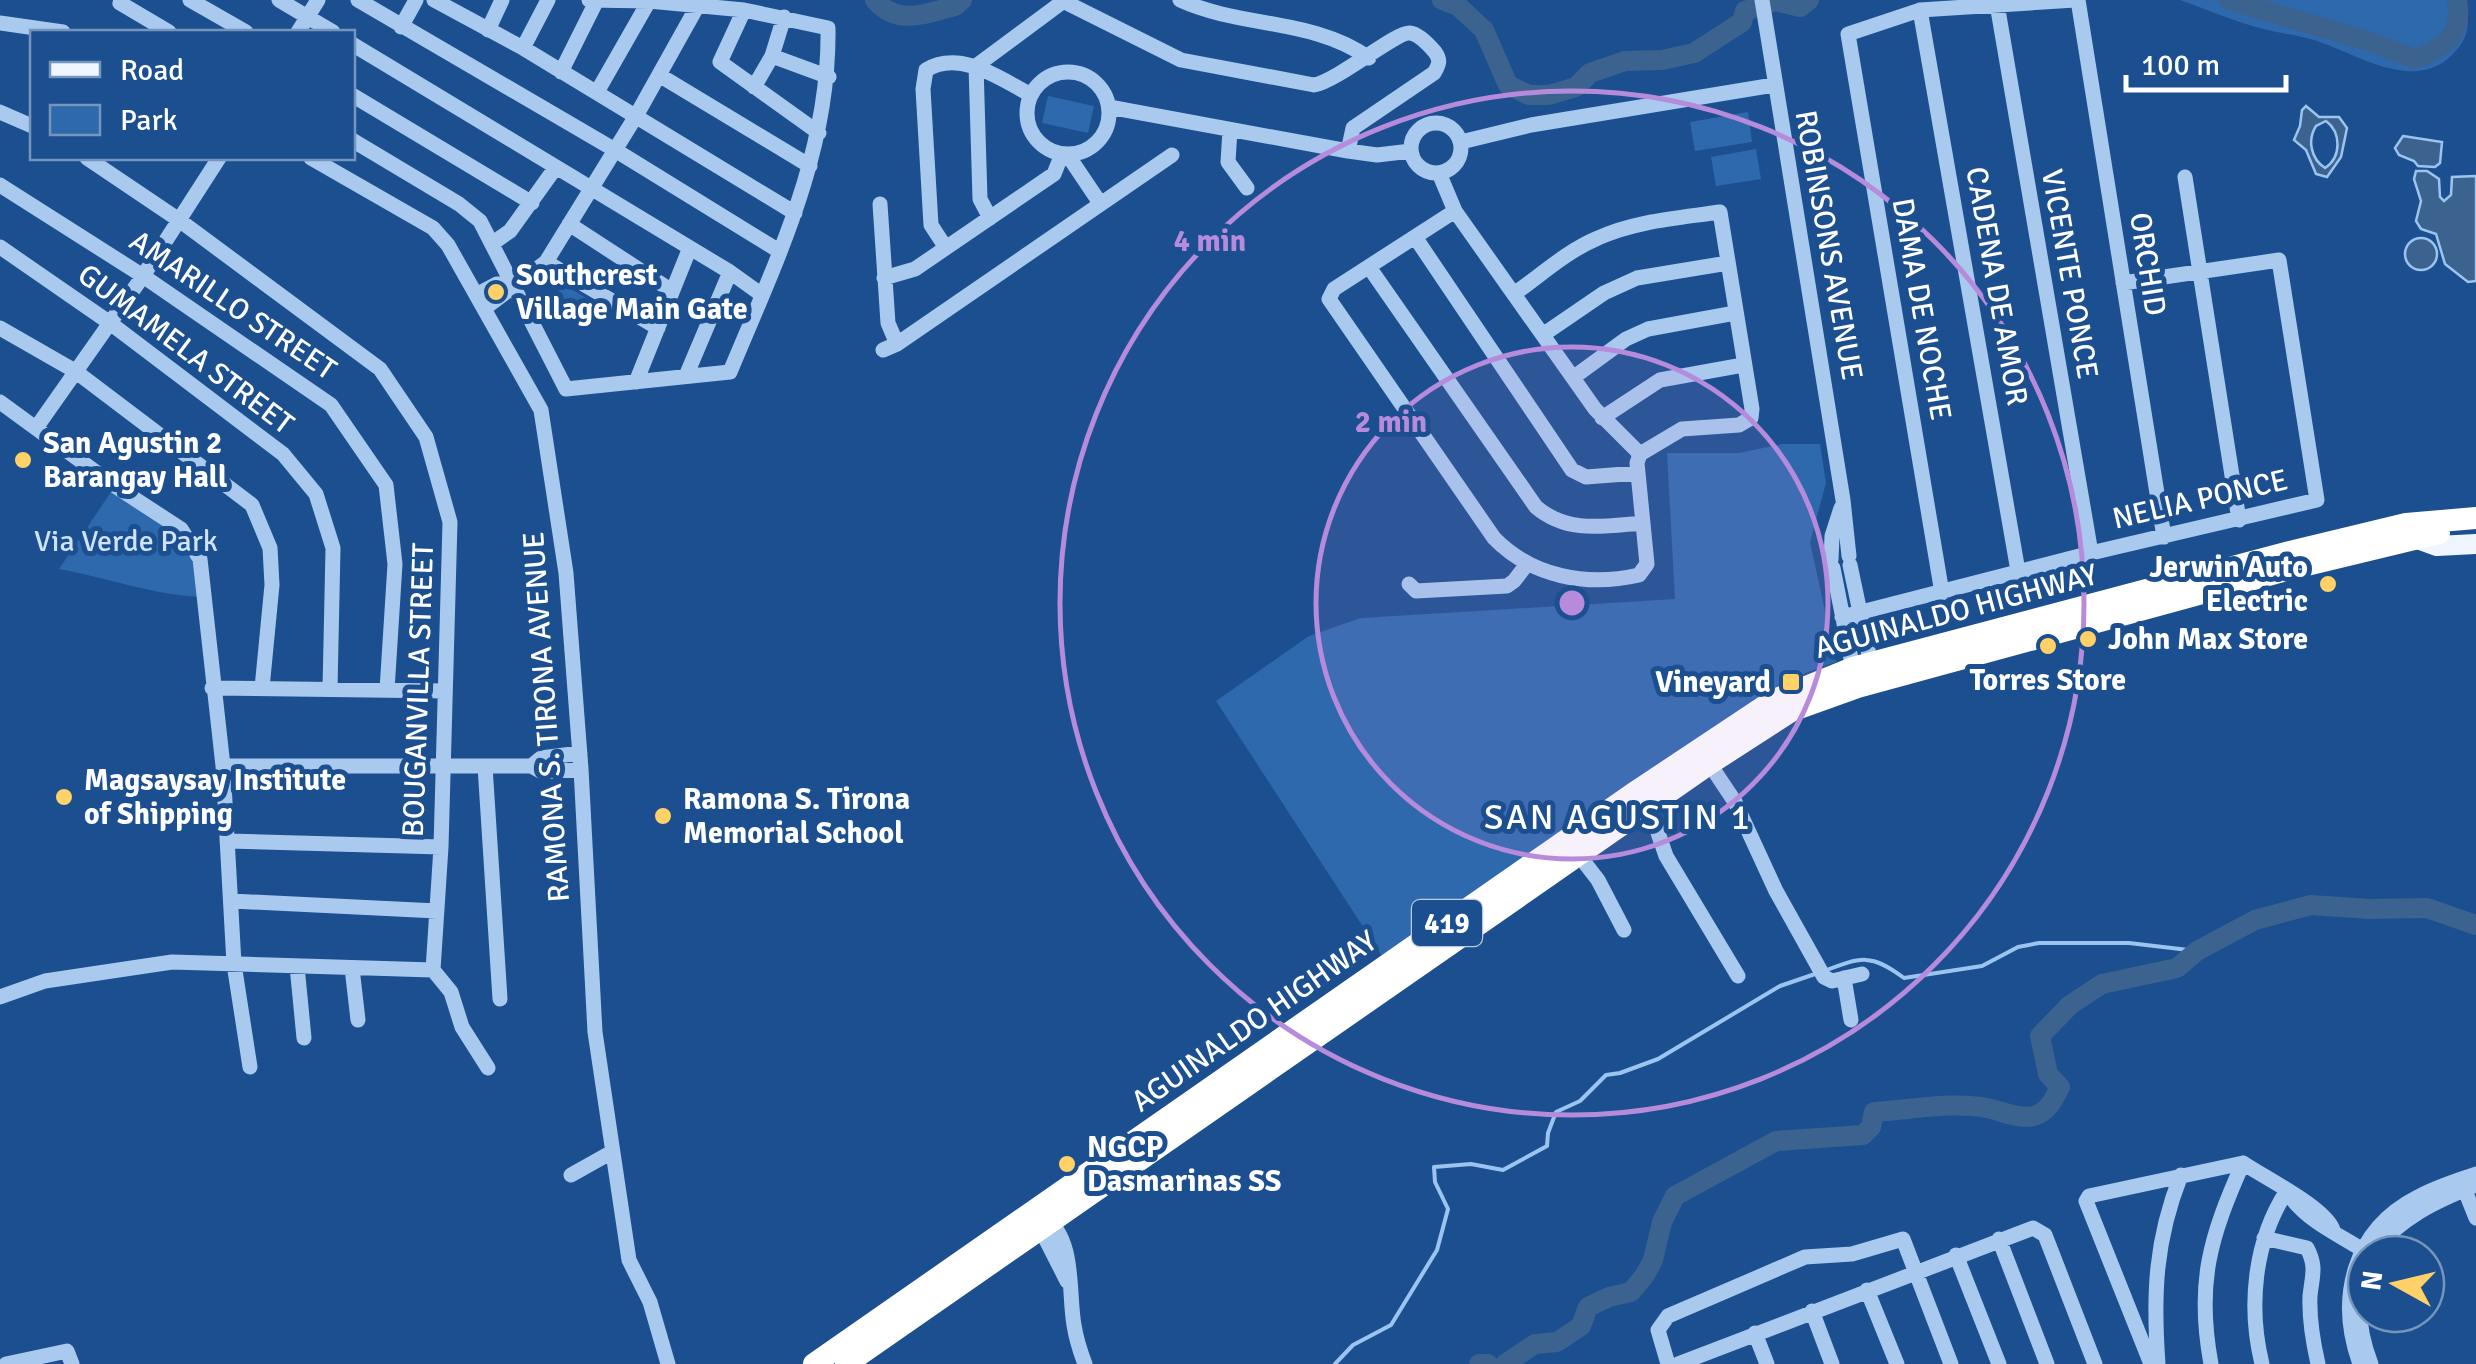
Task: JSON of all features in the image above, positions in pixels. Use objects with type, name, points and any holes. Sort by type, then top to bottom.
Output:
[{"type":"highway","name":"AGUINALDO HIGHWAY","points":[[846,1364],[1041,1221],[1704,756],[1864,675],[2365,533],[2430,520],[2476,518]]},
{"type":"highway","name":"AGUINALDO HIGHWAY","points":[[1864,675],[2415,538],[2476,531]]},
{"type":"highway","name":"AGUINALDO HIGHWAY","points":[[814,1364],[1041,1221]]},
{"type":"main road","name":"AGUINALDO HIGHWAY","points":[[2415,538],[2437,546],[2476,544]]},
{"type":"street","points":[[190,0],[242,30]]},
{"type":"street","points":[[279,0],[330,30]]},
{"type":"street","points":[[299,30],[318,0]]},
{"type":"street","points":[[401,27],[416,0]]},
{"type":"street","points":[[434,0],[524,48],[795,213]]},
{"type":"street","points":[[488,30],[502,0]]},
{"type":"street","points":[[524,48],[548,0]]},
{"type":"street","points":[[976,66],[1064,0],[1181,60],[1314,85],[1325,83],[1369,58],[1396,36],[1409,32],[1417,35],[1438,55],[1439,64],[1429,80],[1354,128],[1348,152]]},
{"type":"street","points":[[1180,0],[1212,12],[1322,33],[1344,41],[1369,58]]},
{"type":"street","name":"ROBINSONS AVENUE","points":[[1762,0],[1844,500],[1860,613],[1864,675]]},
{"type":"street","points":[[1920,10],[2077,0]]},
{"type":"street","name":"ORCHID","points":[[2077,0],[2164,537]]},
{"type":"street","points":[[355,142],[459,204],[480,221],[566,389],[730,372],[795,213],[810,166],[829,77],[828,28],[744,10],[649,1],[593,1],[560,72]]},
{"type":"street","points":[[596,92],[649,1]]},
{"type":"street","points":[[121,2],[166,30]]},
{"type":"street","points":[[367,2],[401,27],[780,251]]},
{"type":"street","name":"VICENTE PONCE","points":[[1997,4],[2091,553]]},
{"type":"street","points":[[482,301],[503,296],[546,262],[636,116],[698,5]]},
{"type":"street","points":[[744,10],[720,62],[819,132]]},
{"type":"street","name":"DAMA DE NOCHE","points":[[1920,10],[1848,34],[1942,593]]},
{"type":"street","name":"CADENA DE AMOR","points":[[1920,10],[2018,572]]},
{"type":"street","points":[[754,87],[772,56],[784,18]]},
{"type":"street","points":[[0,22],[50,30]]},
{"type":"street","points":[[355,46],[762,295]]},
{"type":"street","points":[[772,56],[829,77]]},
{"type":"street","points":[[976,66],[980,200],[990,218]]},
{"type":"street","points":[[946,248],[931,225],[923,82],[929,67],[976,66],[1031,96]]},
{"type":"street","points":[[1056,73],[1080,73],[1099,86],[1108,107],[1106,127],[1095,144],[1077,153],[1064,154],[1044,147],[1032,133],[1027,114],[1031,96],[1046,78],[1056,73]]},
{"type":"street","points":[[659,74],[810,166]]},
{"type":"street","points":[[1460,142],[1531,126],[1774,85]]},
{"type":"street","points":[[355,97],[532,203]]},
{"type":"street","points":[[1108,107],[1348,152],[1377,156],[1411,151]]},
{"type":"street","points":[[0,112],[30,125]]},
{"type":"street","points":[[1428,124],[1452,128],[1460,142],[1459,159],[1443,172],[1418,166],[1411,151],[1414,135],[1428,124]]},
{"type":"street","points":[[1230,130],[1228,162],[1246,188]]},
{"type":"street","points":[[884,278],[910,272],[1054,174],[1064,154]]},
{"type":"street","points":[[1064,154],[1100,203]]},
{"type":"street","points":[[880,204],[890,347],[1172,155]]},
{"type":"street","name":"BOUGANVILLA STREET","points":[[90,160],[179,220],[380,369],[426,437],[450,522],[434,970]]},
{"type":"street","points":[[36,428],[143,276],[218,160]]},
{"type":"street","name":"RAMONA S. TIRONA AVENUE","points":[[314,160],[432,228],[448,245],[542,410],[566,573],[595,1032],[629,1260],[650,1302],[668,1364]]},
{"type":"street","points":[[493,244],[510,230],[556,167]]},
{"type":"street","points":[[1443,172],[1455,211],[1602,418],[1640,454]]},
{"type":"street","points":[[2185,177],[2239,520]]},
{"type":"street","name":"AMARILLO STREET","points":[[0,185],[143,276],[331,404],[386,485],[395,564],[387,690]]},
{"type":"street","points":[[1455,211],[1331,293],[1328,299],[1494,538],[1526,564],[1582,579],[1640,575],[1646,564],[1638,473],[1640,454]]},
{"type":"street","points":[[1514,294],[1602,236],[1642,224],[1720,212],[1752,409],[1746,422],[1682,428],[1640,454]]},
{"type":"street","points":[[569,224],[672,290]]},
{"type":"street","points":[[1414,237],[1572,470],[1586,477],[1638,473]]},
{"type":"street","name":"GUMAMELA STREET","points":[[0,247],[110,323],[283,454],[316,494],[332,548],[330,689]]},
{"type":"street","points":[[636,382],[690,250]]},
{"type":"street","name":"NELIA PONCE","points":[[1842,617],[2317,500],[2279,260],[2200,272]]},
{"type":"street","points":[[546,262],[658,328]]},
{"type":"street","points":[[1544,334],[1604,293],[1637,278],[1728,263]]},
{"type":"street","points":[[1369,267],[1536,507],[1573,526],[1642,523]]},
{"type":"street","points":[[686,376],[730,272]]},
{"type":"street","points":[[2124,283],[2200,272]]},
{"type":"street","points":[[1574,377],[1626,339],[1648,329],[1735,313]]},
{"type":"street","points":[[0,328],[75,371],[252,505],[270,548],[272,585],[262,688]]},
{"type":"street","points":[[1602,418],[1660,380],[1744,365]]},
{"type":"street","points":[[0,402],[181,529],[200,558],[223,766],[234,964],[250,1067]]},
{"type":"street","name":"ROBINSONS AVENUE","points":[[1844,500],[1832,536],[1832,564],[1842,617],[1864,675]]},
{"type":"street","points":[[1410,584],[1416,592],[1502,587],[1514,581],[1526,564]]},
{"type":"street","points":[[212,688],[445,691]]},
{"type":"street","points":[[1704,756],[1735,802],[1776,891],[1822,972],[1832,981],[1862,974]]},
{"type":"street","points":[[223,766],[531,766],[541,758],[580,761]]},
{"type":"street","points":[[484,766],[500,999]]},
{"type":"street","points":[[1640,801],[1653,818],[1666,856],[1738,976]]},
{"type":"street","points":[[228,840],[440,847]]},
{"type":"street","points":[[1573,847],[1598,880],[1624,930]]},
{"type":"street","points":[[232,901],[437,910]]},
{"type":"street","points":[[0,997],[45,981],[167,962],[434,970],[451,992],[462,1027],[488,1068]]},
{"type":"street","points":[[298,966],[304,1038]]},
{"type":"street","points":[[352,968],[358,1020]]},
{"type":"street","points":[[1844,978],[1852,1020]]},
{"type":"street","points":[[571,1175],[612,1152]]},
{"type":"street","points":[[2211,1364],[2204,1298],[2207,1260],[2217,1222],[2242,1163]]},
{"type":"street","points":[[2154,1364],[2086,1200],[2094,1193],[2242,1163],[2330,1219],[2334,1230],[2346,1238]]},
{"type":"street","points":[[2154,1364],[2157,1257],[2166,1212],[2180,1175]]},
{"type":"street","points":[[2389,1234],[2411,1215],[2469,1182],[2476,1218]]},
{"type":"street","points":[[2262,1364],[2257,1268],[2274,1210],[2286,1192]]},
{"type":"street","points":[[1041,1221],[1068,1262],[1074,1324],[1085,1364]]},
{"type":"street","points":[[1678,1364],[1698,1360],[1755,1333],[1998,1239],[2037,1228],[2045,1234],[2095,1364]]},
{"type":"street","points":[[2264,1238],[2306,1248],[2314,1262],[2310,1295],[2318,1364]]},
{"type":"street","points":[[1668,1364],[1658,1330],[1668,1316],[1806,1257],[1852,1254],[1902,1239],[1951,1364]]},
{"type":"street","points":[[1998,1239],[2048,1364]]},
{"type":"street","points":[[1956,1256],[1999,1364]]},
{"type":"street","points":[[1867,1290],[1896,1364]]},
{"type":"street","points":[[1812,1311],[1832,1364]]},
{"type":"street","points":[[1755,1333],[1767,1364]]},
{"type":"street","points":[[2352,1334],[2360,1364]]},
{"type":"street","points":[[2362,1334],[2371,1364]]},
{"type":"street","points":[[10,1364],[70,1358]]},
{"type":"green space","points":[[2180,0],[2464,0],[2467,30],[2458,48],[2437,66],[2402,71]]},
{"type":"green space","points":[[1048,96],[1094,106],[1088,133],[1042,123]]},
{"type":"green space","points":[[1748,112],[1752,142],[1695,151],[1690,122]]},
{"type":"green space","points":[[1756,149],[1761,179],[1716,186],[1711,157]]},
{"type":"green space","points":[[563,284],[601,307],[588,329],[550,306]]},
{"type":"green space","points":[[1782,444],[1820,444],[1826,483],[1810,542],[1836,662],[1789,679],[1752,701],[1382,956],[1216,701],[1309,636],[1361,618],[1675,599],[1667,453],[1739,453]]},
{"type":"green space","name":"Via Verde Park","points":[[115,486],[181,529],[205,597],[150,590],[59,569]]},
{"type":"shaded area","points":[[2306,106],[2319,117],[2339,117],[2347,128],[2341,157],[2327,177],[2316,174],[2306,150],[2294,140]],"holes":[[[2326,121],[2337,138],[2337,151],[2325,168],[2311,143],[2316,126]]]},
{"type":"shaded area","points":[[2403,136],[2442,142],[2440,163],[2435,167],[2418,166],[2399,155],[2395,148]]},
{"type":"shaded area","points":[[2416,171],[2427,171],[2439,179],[2440,197],[2444,201],[2451,195],[2452,177],[2476,176],[2476,281],[2468,282],[2445,264],[2436,234],[2421,229],[2416,221],[2421,201],[2414,179]]},
{"type":"shaded area","points":[[2421,238],[2432,243],[2437,254],[2432,265],[2421,270],[2410,265],[2405,254],[2410,243]]},
{"type":"waterway","points":[[875,0],[893,13],[912,16],[955,6],[962,0]]},
{"type":"waterway","points":[[1442,0],[1458,6],[1484,30],[1508,85],[1529,95],[1549,95],[1576,87],[1590,73],[1625,61],[1662,60],[1694,53],[1742,22],[1745,11],[1775,1],[1800,7],[1809,0]]},
{"type":"waterway","points":[[2229,0],[2415,59],[2450,38],[2457,22],[2457,0]]},
{"type":"waterway","points":[[1505,1364],[1535,1344],[1557,1342],[1581,1326],[1588,1307],[1631,1292],[1653,1260],[1662,1222],[1675,1196],[1776,1141],[1863,1135],[1871,1127],[1874,1112],[1960,1105],[2023,1117],[2043,1111],[2060,1087],[2048,1074],[2040,1036],[2070,1005],[2102,984],[2177,968],[2197,951],[2255,920],[2311,905],[2427,908],[2476,925]]},
{"type":"waterway","points":[[1824,971],[1866,960],[1883,964],[1904,978],[1982,966],[2018,947],[2039,943],[2129,943],[2197,951]]},
{"type":"waterway","points":[[1335,1364],[1353,1345],[1391,1325],[1437,1250],[1448,1209],[1435,1182],[1434,1167],[1471,1164],[1503,1170],[1547,1146],[1556,1112],[1580,1101],[1606,1075],[1658,1059],[1780,986],[1815,974]]},
{"type":"waterway","points":[[1479,1364],[1488,1364]]},
{"type":"place","name":"Southcrest Village Main Gate","points":[[496,292]]},
{"type":"place","name":"San Agustin 2 Barangay Hall","points":[[23,460]]},
{"type":"place","name":"Jerwin Auto Electric","points":[[2328,584]]},
{"type":"place","name":"John Max Store","points":[[2088,639]]},
{"type":"place","name":"Torres Store","points":[[2048,646]]},
{"type":"place","name":"Vineyard","points":[[1791,682]]},
{"type":"place","name":"Magsaysay Institute of Shipping","points":[[64,797]]},
{"type":"place","name":"Ramona S. Tirona Memorial School","points":[[663,816]]},
{"type":"place","name":"NGCP Dasmarinas SS","points":[[1067,1164]]},
{"type":"district","name":"SAN AGUSTIN 1","points":[[1618,817]]}]
